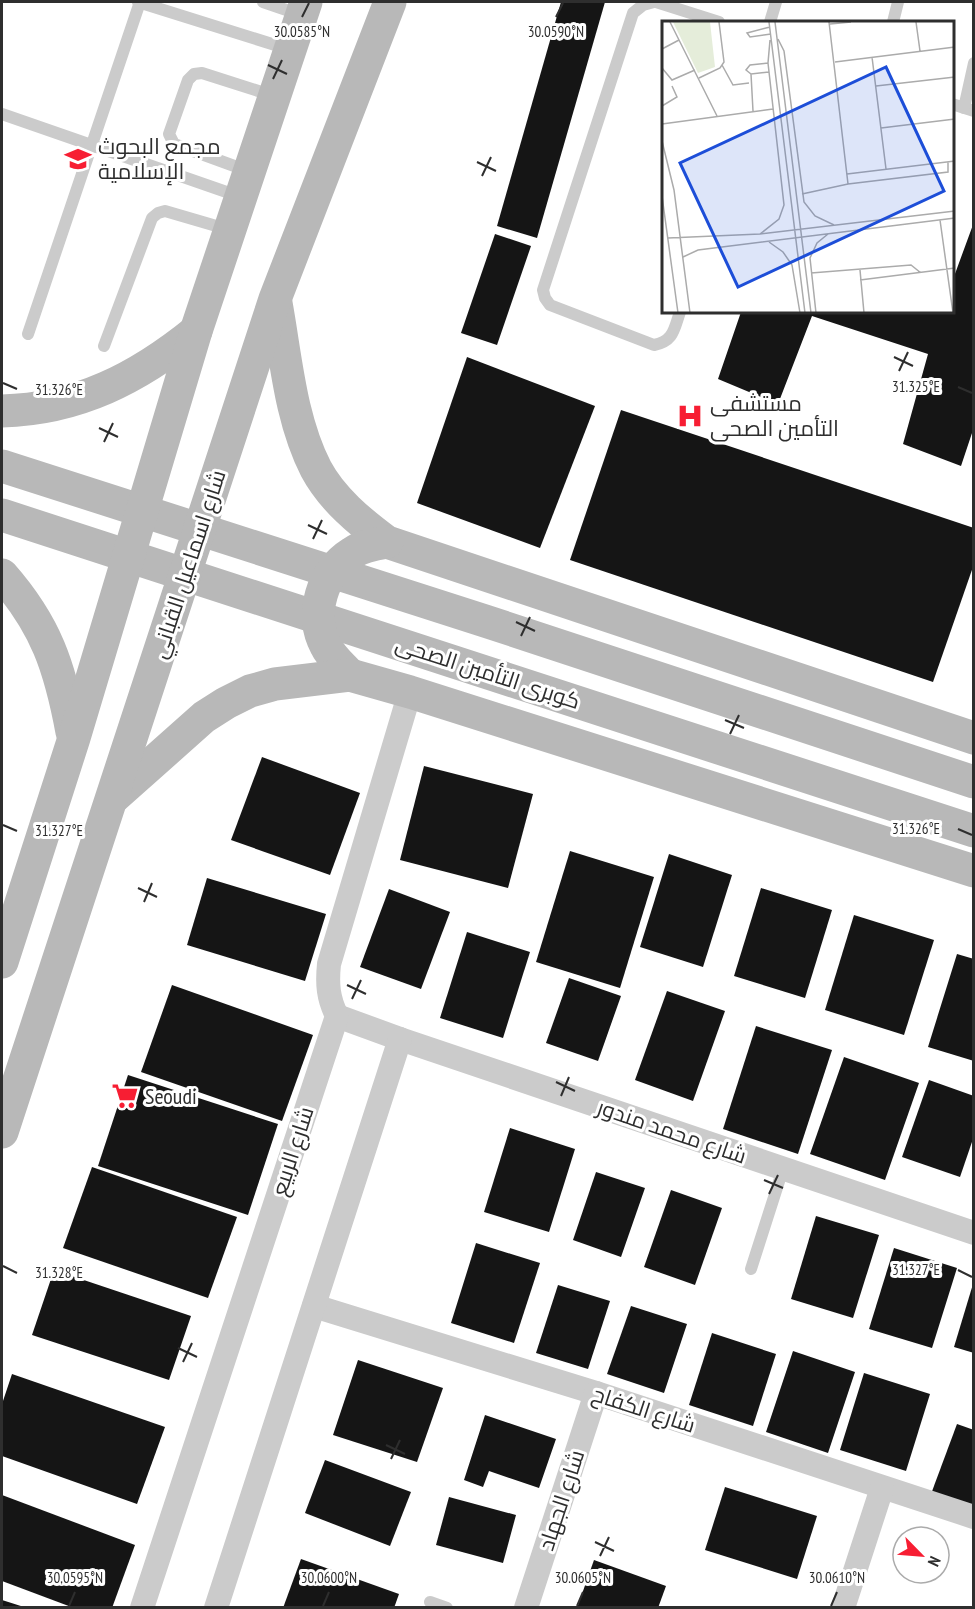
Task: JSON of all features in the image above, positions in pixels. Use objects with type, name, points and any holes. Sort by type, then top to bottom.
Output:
[{"type":"main road","name":"شارع اسماعيل القباني","points":[[2,1132],[275,299],[390,2]]},
{"type":"main road","points":[[2,962],[74,738],[196,331],[304,8]]},
{"type":"main road","points":[[275,299],[294,405],[302,434],[317,470],[336,497],[360,522],[387,542],[974,738]]},
{"type":"main road","points":[[2,411],[19,411],[58,405],[95,393],[140,372],[165,356],[196,331]]},
{"type":"main road","points":[[2,448],[4,463],[2,480]]},
{"type":"main road","name":"كوبرى التأمين الصحى","points":[[2,466],[974,782]]},
{"type":"main road","name":"كوبرى التأمين الصحى","points":[[2,514],[974,831]]},
{"type":"main road","points":[[350,675],[326,648],[320,631],[318,613],[321,595],[338,564],[352,552],[369,545],[387,542]]},
{"type":"main road","points":[[2,575],[32,613],[46,638],[65,692],[74,738]]},
{"type":"main road","points":[[111,799],[204,717],[226,703],[250,691],[275,684],[350,675],[974,871]]},
{"type":"street","points":[[337,1016],[329,999],[327,981],[329,964],[410,692]]},
{"type":"street","name":"شارع محمد مندور","points":[[337,1016],[974,1233]]},
{"type":"street","name":"شارع الربيع","points":[[142,1608],[337,1016]]},
{"type":"street","points":[[216,1608],[400,1039]]},
{"type":"street","name":"شارع الكفاح","points":[[314,1306],[596,1393],[974,1517]]},
{"type":"street","name":"شارع الجهاد","points":[[526,1608],[596,1393]]},
{"type":"street","points":[[843,1608],[882,1488]]},
{"type":"lane","points":[[28,334],[139,2],[291,50]]},
{"type":"lane","points":[[263,2],[304,8]]},
{"type":"lane","points":[[679,314],[672,335],[664,343],[654,345],[550,305],[543,290],[633,13],[643,5],[655,2],[716,21]]},
{"type":"lane","points":[[770,21],[776,2]]},
{"type":"lane","points":[[893,21],[898,2]]},
{"type":"lane","points":[[963,107],[974,63]]},
{"type":"lane","points":[[246,185],[174,144],[169,134],[188,80],[194,74],[202,73],[275,97]]},
{"type":"lane","points":[[2,114],[91,145],[246,185]]},
{"type":"lane","points":[[104,346],[152,218],[158,213],[165,212],[231,230]]},
{"type":"lane","points":[[751,1269],[783,1169]]},
{"type":"lane","points":[[430,1602],[447,1608]]},
{"type":"building","points":[[561,2],[605,2],[537,238],[497,226]]},
{"type":"building","points":[[974,222],[974,427],[961,466],[903,444],[928,354],[812,316],[778,404],[718,379],[740,314],[954,314],[954,277]]},
{"type":"building","points":[[495,234],[531,246],[497,345],[461,333]]},
{"type":"building","points":[[467,357],[595,406],[540,548],[417,503]]},
{"type":"building","points":[[621,410],[974,528],[974,564],[933,682],[570,560]]},
{"type":"building","points":[[262,757],[360,793],[330,875],[231,840]]},
{"type":"building","points":[[424,766],[533,794],[508,888],[400,860]]},
{"type":"building","points":[[570,851],[654,877],[620,988],[536,962]]},
{"type":"building","points":[[669,854],[732,875],[703,967],[640,947]]},
{"type":"building","points":[[207,878],[326,914],[305,981],[187,945]]},
{"type":"building","points":[[761,888],[832,910],[805,998],[734,976]]},
{"type":"building","points":[[389,889],[450,912],[421,989],[360,967]]},
{"type":"building","points":[[854,915],[934,940],[904,1035],[825,1010]]},
{"type":"building","points":[[467,932],[530,952],[503,1038],[440,1018]]},
{"type":"building","points":[[957,954],[974,959],[974,1061],[928,1047]]},
{"type":"building","points":[[569,978],[621,996],[598,1061],[546,1043]]},
{"type":"building","points":[[172,985],[313,1035],[282,1121],[141,1072]]},
{"type":"building","points":[[667,991],[725,1011],[693,1101],[635,1080]]},
{"type":"building","points":[[756,1026],[832,1050],[798,1154],[723,1129]]},
{"type":"building","points":[[844,1057],[919,1083],[885,1180],[810,1154]]},
{"type":"building","points":[[128,1075],[278,1124],[248,1215],[98,1166]]},
{"type":"building","points":[[929,1080],[974,1096],[974,1136],[960,1177],[902,1157]]},
{"type":"building","points":[[510,1128],[575,1149],[549,1232],[484,1212]]},
{"type":"building","points":[[92,1167],[237,1217],[208,1298],[63,1248]]},
{"type":"building","points":[[596,1172],[645,1188],[621,1257],[573,1240]]},
{"type":"building","points":[[671,1190],[722,1208],[695,1285],[644,1267]]},
{"type":"building","points":[[816,1216],[879,1235],[853,1318],[791,1299]]},
{"type":"building","points":[[476,1243],[540,1263],[514,1343],[451,1323]]},
{"type":"building","points":[[894,1248],[957,1268],[932,1348],[869,1329]]},
{"type":"building","points":[[54,1270],[191,1316],[169,1380],[32,1335]]},
{"type":"building","points":[[974,1284],[974,1353],[954,1347]]},
{"type":"building","points":[[558,1285],[610,1301],[588,1369],[536,1353]]},
{"type":"building","points":[[631,1306],[687,1324],[664,1393],[607,1374]]},
{"type":"building","points":[[712,1333],[776,1354],[753,1426],[689,1405]]},
{"type":"building","points":[[793,1351],[855,1372],[828,1453],[766,1432]]},
{"type":"building","points":[[358,1360],[443,1388],[417,1462],[333,1435]]},
{"type":"building","points":[[864,1373],[930,1394],[906,1471],[840,1450]]},
{"type":"building","points":[[12,1374],[165,1427],[137,1504],[2,1456],[2,1404]]},
{"type":"building","points":[[485,1415],[556,1439],[539,1488],[489,1471],[483,1487],[464,1480]]},
{"type":"building","points":[[957,1424],[974,1430],[974,1509],[931,1494]]},
{"type":"building","points":[[325,1460],[411,1492],[390,1546],[305,1513]]},
{"type":"building","points":[[725,1487],[817,1516],[797,1579],[705,1550]]},
{"type":"building","points":[[2,1495],[135,1545],[112,1608],[74,1608],[2,1581]]},
{"type":"building","points":[[449,1497],[516,1515],[503,1563],[436,1545]]},
{"type":"building","points":[[301,1559],[399,1594],[394,1608],[283,1608]]},
{"type":"building","points":[[594,1560],[666,1586],[658,1608],[577,1608]]},
{"type":"building","points":[[2,1600],[24,1607],[24,1608],[2,1608]]},
{"type":"place","name":"مجمع البحوث الإسلامية","points":[[78,159]]},
{"type":"place","name":"مستشفى التأمين الصحى","points":[[690,416]]},
{"type":"place","name":"Seoudi","points":[[125,1096]]}]
